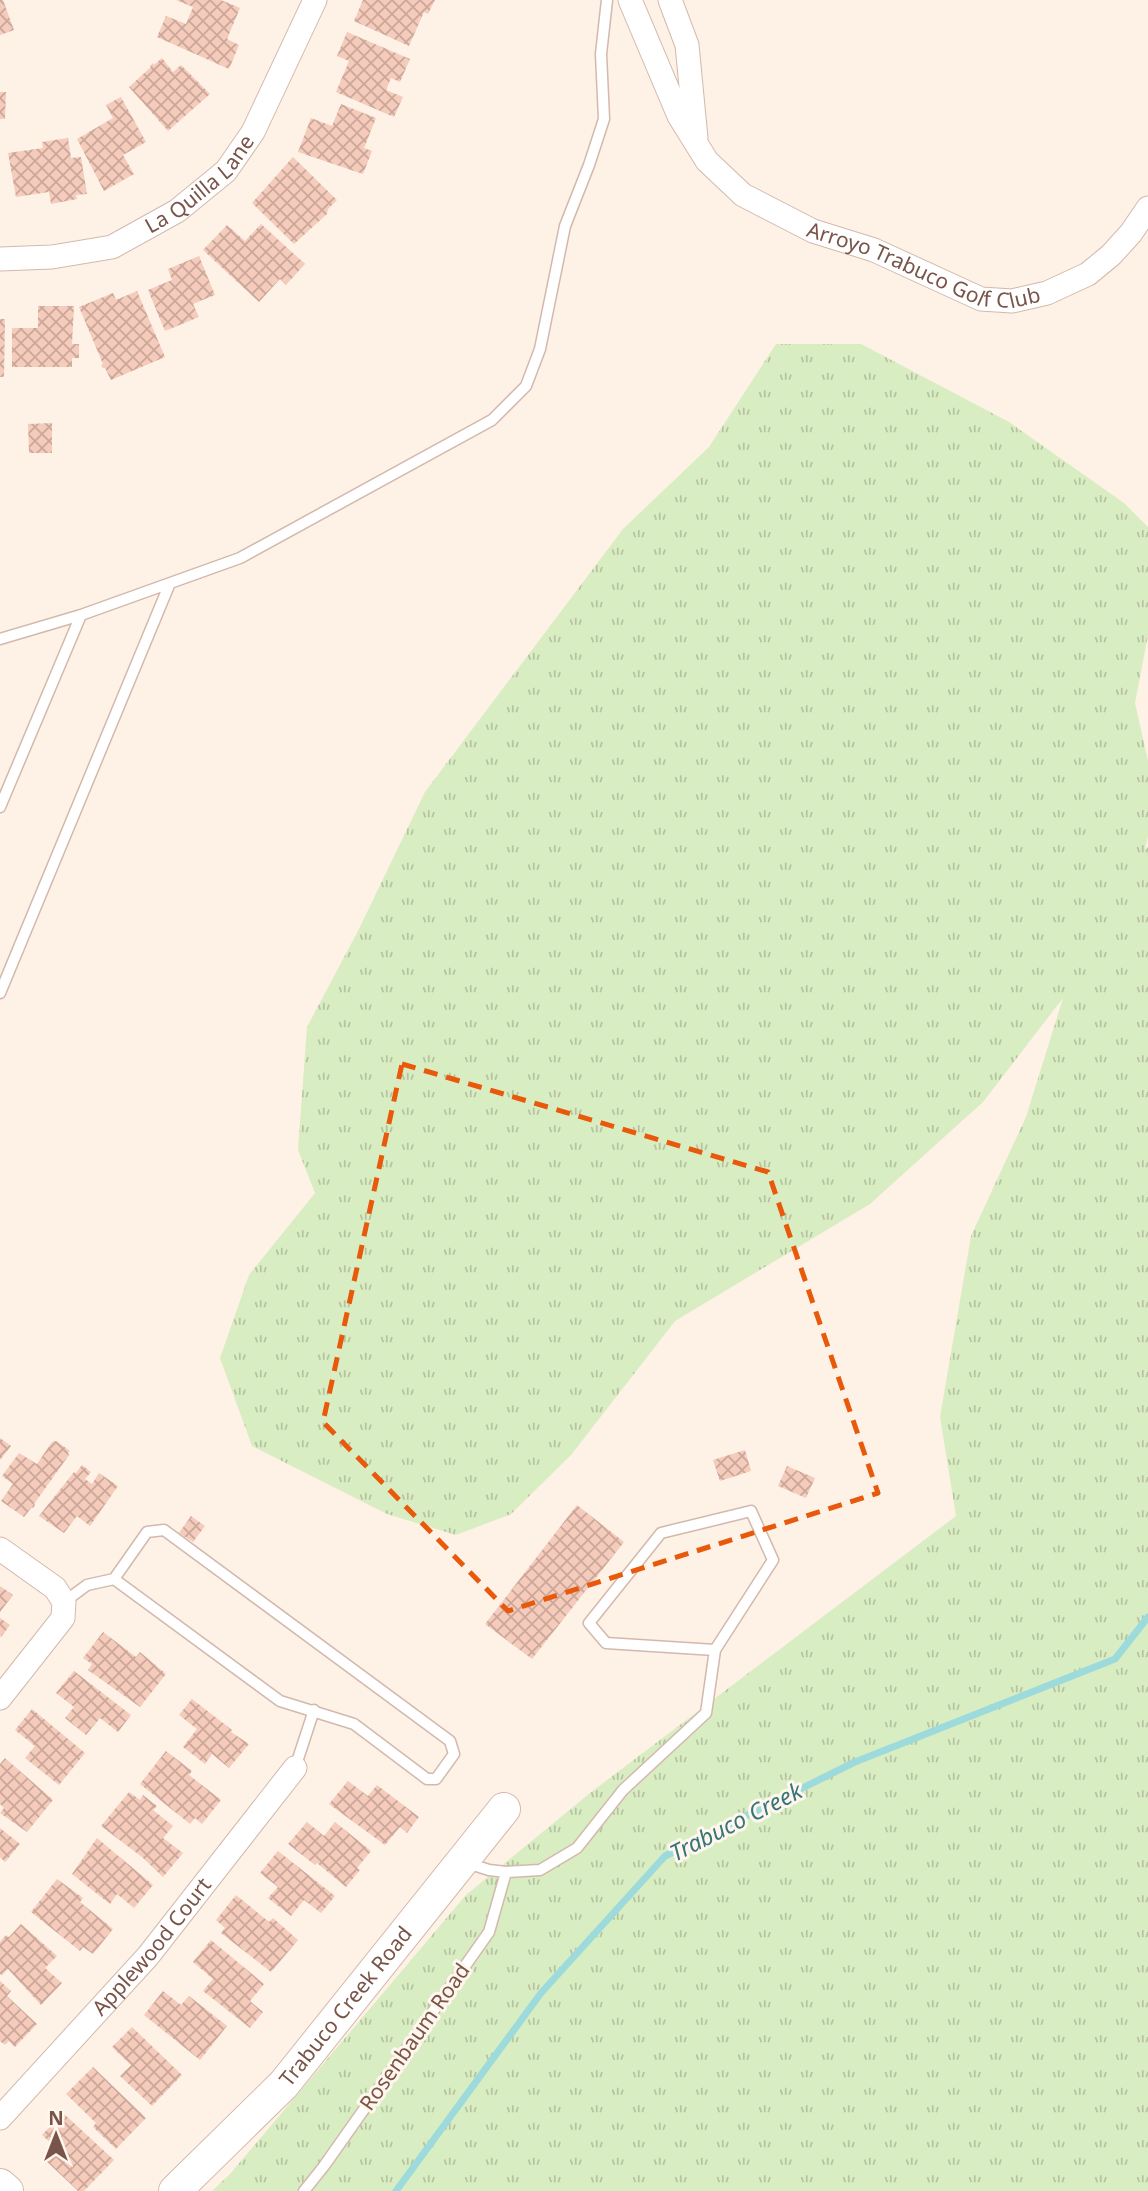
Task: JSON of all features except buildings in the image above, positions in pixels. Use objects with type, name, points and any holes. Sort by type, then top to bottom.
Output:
[{"type":"street","name":"La Quilla Lane","points":[[0,259],[52,257],[112,247],[177,211],[226,171],[253,132],[315,0]]},
{"type":"street","name":"Arroyo Trabuco Golf Club","points":[[630,0],[678,116],[708,161],[743,195],[813,231],[874,250],[981,299],[1012,301],[1047,293],[1088,274],[1111,256],[1148,208]]},
{"type":"street","points":[[670,0],[687,45],[697,145]]},
{"type":"street","points":[[0,1549],[55,1588],[64,1602],[63,1618],[0,1698]]},
{"type":"street","name":"Applewood Court","points":[[0,2118],[148,1956],[295,1768]]},
{"type":"street","name":"Trabuco Creek Road","points":[[174,2191],[284,2084],[504,1809]]},
{"type":"street","points":[[0,2185],[7,2191]]},
{"type":"lane","points":[[0,639],[81,615],[240,558],[492,420],[526,386],[546,326],[565,226],[590,165],[604,119],[601,54],[607,0]]},
{"type":"lane","points":[[0,993],[170,583]]},
{"type":"lane","points":[[0,807],[81,615]]},
{"type":"lane","points":[[463,1862],[506,1872],[540,1870],[577,1848],[623,1790],[706,1713],[715,1650],[773,1560],[751,1511],[661,1533],[589,1623],[606,1643],[715,1650]]},
{"type":"lane","points":[[64,1602],[87,1585],[114,1579],[147,1532],[164,1530],[450,1741],[454,1754],[436,1779],[427,1779],[354,1724],[280,1701],[114,1579]]},
{"type":"lane","points":[[295,1768],[314,1710]]},
{"type":"lane","name":"Rosenbaum Road","points":[[304,2191],[489,1932],[506,1872]]},
{"type":"highlighted area","points":[[402,1064],[768,1172],[878,1493],[508,1611],[323,1422]]},
{"type":"green space","points":[[776,344],[861,344],[1009,422],[1124,503],[1148,527],[1148,635],[1135,703],[1148,761],[1148,836],[1145,850],[1148,847],[1148,2191],[212,2191],[230,2174],[466,1895],[590,1793],[956,1516],[940,1417],[971,1236],[1026,1117],[1063,998],[983,1102],[870,1204],[675,1321],[571,1455],[511,1514],[456,1535],[387,1514],[252,1446],[220,1358],[249,1275],[315,1193],[298,1150],[307,1027],[358,931],[425,792],[623,529],[709,447]]},
{"type":"waterway","name":"Trabuco Creek","points":[[396,2191],[541,1993],[665,1856],[855,1762],[1115,1659],[1148,1617]]}]
